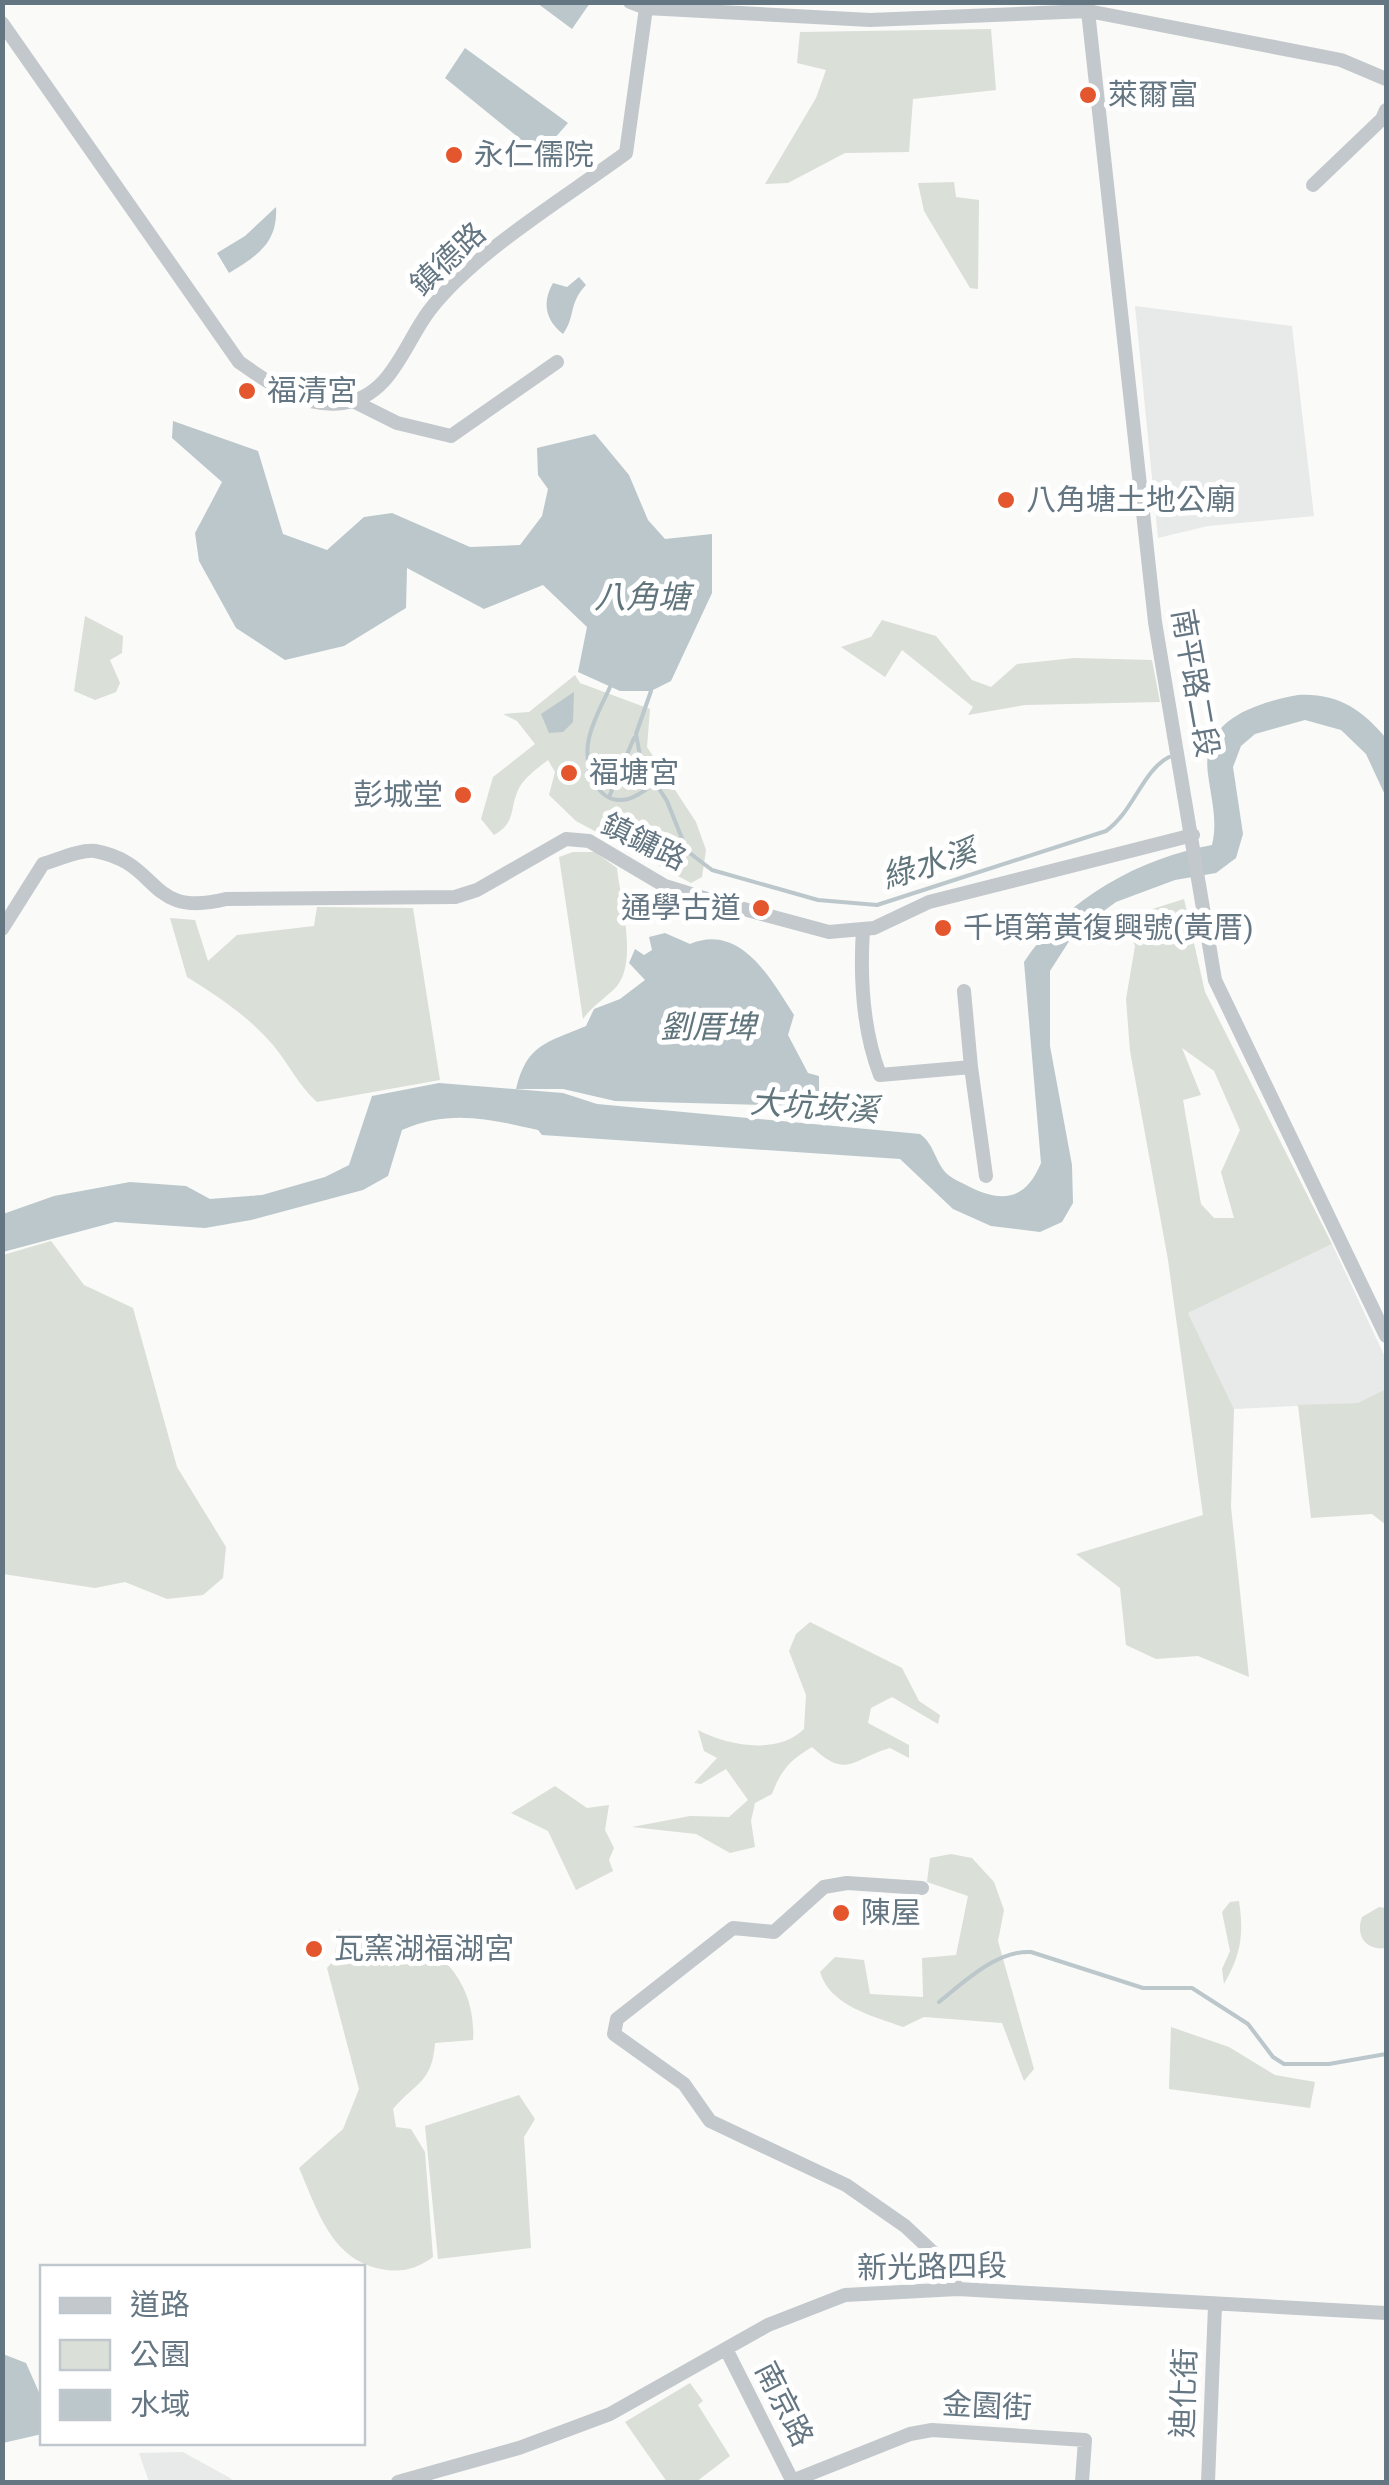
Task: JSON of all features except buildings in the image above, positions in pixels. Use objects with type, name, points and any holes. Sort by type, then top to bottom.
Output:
[{"type":"street","points":[[630,2],[646,8],[870,20],[1087,7],[1341,60],[1386,78]]},
{"type":"street","name":"南平路二段","points":[[1087,7],[1155,622],[1215,980],[1386,1336]]},
{"type":"street","name":"鎮德路","points":[[351,400],[380,388],[430,310],[498,246],[626,152],[646,8]]},
{"type":"street","points":[[2,22],[239,362],[284,393],[314,402],[351,400],[397,423],[451,436],[556,362]]},
{"type":"street","points":[[1313,184],[1382,119],[1386,110]]},
{"type":"street","name":"鎮鏞路","points":[[2,929],[43,864],[93,850],[139,869],[172,902],[198,906],[226,899],[455,897],[477,890],[566,839],[588,841],[665,886],[829,932],[863,929],[929,902],[1194,840]]},
{"type":"street","points":[[863,929],[861,965],[873,1057],[880,1075],[971,1067]]},
{"type":"street","points":[[964,990],[986,1176]]},
{"type":"street","points":[[922,1888],[847,1883],[824,1887],[774,1932],[733,1928],[617,2020],[614,2034],[684,2084],[710,2121],[846,2184],[905,2226],[937,2256],[958,2289]]},
{"type":"street","name":"新光路四段","points":[[398,2482],[519,2448],[610,2414],[768,2326],[845,2294],[958,2289],[1386,2313]]},
{"type":"street","name":"迪化街","points":[[1208,2482],[1215,2306]]},
{"type":"street","name":"南京路","points":[[726,2349],[792,2482]]},
{"type":"street","name":"金園街","points":[[792,2482],[910,2434],[932,2430],[1085,2440],[1082,2482]]},
{"type":"shaded area","points":[[1135,306],[1292,326],[1314,516],[1208,526],[1158,538]]},
{"type":"shaded area","points":[[1332,1244],[1386,1359],[1386,1389],[1359,1403],[1234,1409],[1188,1313]]},
{"type":"shaded area","points":[[183,2452],[234,2482],[149,2482],[139,2453]]},
{"type":"green space","points":[[991,29],[996,90],[913,99],[909,152],[845,153],[788,183],[765,184],[816,98],[826,70],[797,63],[800,32]]},
{"type":"green space","points":[[954,182],[956,197],[979,200],[978,289],[970,288],[924,211],[918,183]]},
{"type":"green space","points":[[85,616],[123,636],[122,653],[110,660],[120,683],[116,692],[95,700],[74,691]]},
{"type":"green space","points":[[882,620],[936,636],[972,680],[991,687],[1017,664],[1074,658],[1152,660],[1160,702],[1025,705],[968,715],[973,707],[902,650],[885,677],[841,647],[871,637]]},
{"type":"green space","points":[[575,675],[580,683],[650,709],[647,747],[696,822],[706,850],[702,877],[691,883],[576,821],[549,795],[555,772],[548,760],[522,784],[509,820],[501,830],[494,835],[481,819],[493,777],[535,744],[517,721],[503,714],[529,712]]},
{"type":"green space","points":[[573,852],[595,852],[617,868],[627,945],[623,975],[617,986],[583,1019],[559,857]]},
{"type":"green space","points":[[1184,899],[1205,992],[1332,1244],[1188,1313],[1234,1409],[1231,1507],[1249,1677],[1198,1656],[1156,1659],[1126,1645],[1120,1588],[1076,1554],[1203,1515],[1168,1260],[1130,1051],[1126,999],[1135,946],[1124,918]],"holes":[[[1182,1048],[1214,1071],[1240,1130],[1221,1172],[1234,1218],[1214,1218],[1201,1204],[1183,1100],[1201,1095]]]},
{"type":"green space","points":[[317,907],[413,908],[440,1080],[317,1102],[253,1025],[187,977],[170,918],[195,920],[208,961],[237,935],[314,926]]},
{"type":"green space","points":[[51,1241],[84,1285],[133,1308],[177,1467],[226,1547],[223,1578],[203,1595],[167,1599],[125,1582],[95,1588],[3,1574],[3,1255]]},
{"type":"green space","points":[[1386,1389],[1386,1525],[1372,1514],[1311,1518],[1298,1405],[1358,1403]]},
{"type":"green space","points":[[810,1622],[902,1668],[919,1701],[940,1715],[938,1724],[892,1697],[871,1708],[868,1723],[909,1745],[909,1758],[890,1748],[842,1765],[812,1747],[787,1766],[772,1794],[755,1803],[751,1821],[755,1847],[730,1853],[696,1834],[632,1827],[690,1816],[729,1817],[748,1800],[726,1769],[701,1784],[694,1783],[717,1758],[704,1751],[698,1730],[738,1744],[767,1745],[804,1729],[806,1695],[789,1651],[796,1634]]},
{"type":"green space","points":[[555,1786],[587,1808],[609,1805],[605,1830],[614,1848],[609,1860],[613,1871],[576,1890],[548,1831],[511,1813]]},
{"type":"green space","points":[[951,1854],[972,1858],[994,1882],[1004,1910],[998,1941],[1034,2069],[1024,2081],[1002,2023],[924,2017],[903,2027],[843,2001],[825,1984],[820,1972],[835,1957],[864,1960],[870,1994],[923,1997],[922,1958],[956,1955],[968,1896],[927,1882],[930,1858]]},
{"type":"green space","points":[[1239,1901],[1240,1944],[1224,1984],[1222,1969],[1230,1951],[1222,1912],[1230,1902]]},
{"type":"green space","points":[[1379,1907],[1386,1908],[1386,1948],[1368,1945],[1361,1936],[1362,1917]]},
{"type":"green space","points":[[339,1929],[354,1945],[401,1939],[440,1957],[466,1993],[472,2016],[473,2040],[435,2043],[422,2081],[393,2109],[396,2127],[411,2129],[425,2152],[433,2257],[409,2269],[381,2269],[364,2264],[338,2244],[320,2216],[299,2168],[343,2129],[359,2089],[327,1968],[334,1960]]},
{"type":"green space","points":[[1171,2027],[1229,2047],[1275,2075],[1315,2082],[1310,2108],[1169,2089]]},
{"type":"green space","points":[[519,2095],[535,2119],[524,2137],[531,2248],[438,2259],[425,2126]]},
{"type":"green space","points":[[690,2383],[703,2401],[698,2405],[730,2456],[696,2482],[667,2482],[625,2422]]},
{"type":"water","points":[[537,3],[590,3],[572,29]]},
{"type":"water","points":[[465,48],[568,123],[540,155],[445,78]]},
{"type":"water","points":[[276,207],[273,230],[264,247],[229,273],[217,253],[245,236]]},
{"type":"water","points":[[579,277],[586,285],[563,334],[549,317],[547,297],[553,283],[567,287]]},
{"type":"water","name":"八角塘","points":[[173,421],[258,451],[283,534],[327,550],[364,517],[392,513],[470,547],[520,545],[542,516],[548,489],[538,475],[537,448],[595,434],[629,475],[648,520],[665,539],[712,534],[712,593],[671,681],[651,691],[620,691],[578,672],[587,627],[543,585],[484,609],[407,568],[406,608],[344,646],[285,660],[236,628],[199,561],[195,533],[222,482],[172,438]]},
{"type":"water","points":[[574,692],[573,722],[563,732],[549,733],[541,714]]},
{"type":"water","points":[[1298,695],[1325,697],[1348,705],[1386,738],[1386,797],[1366,754],[1341,730],[1305,720],[1255,734],[1241,746],[1233,767],[1243,834],[1236,858],[1216,873],[1175,880],[1116,902],[1075,932],[1050,971],[1050,1046],[1072,1165],[1073,1203],[1062,1222],[1040,1232],[991,1226],[953,1209],[900,1159],[542,1135],[538,1130],[503,1122],[453,1118],[402,1130],[388,1176],[363,1190],[205,1228],[115,1222],[3,1252],[3,1214],[54,1196],[130,1182],[186,1186],[210,1199],[262,1195],[325,1177],[349,1165],[372,1096],[439,1083],[563,1093],[597,1104],[920,1134],[953,1178],[990,1195],[1019,1192],[1035,1176],[1041,1163],[1024,962],[1061,919],[1106,885],[1158,860],[1212,845],[1214,818],[1208,755],[1213,740],[1222,727],[1249,709]]},
{"type":"water","name":"劉厝埤","points":[[665,933],[690,944],[708,939],[724,941],[739,947],[764,970],[794,1015],[788,1035],[808,1073],[819,1076],[819,1093],[806,1106],[615,1101],[563,1089],[516,1089],[526,1063],[540,1047],[586,1026],[594,1009],[620,999],[645,980],[629,963],[635,949],[644,955],[652,950],[649,937]]},
{"type":"water","points":[[3,2354],[26,2363],[40,2394],[40,2434],[3,2443]]},
{"type":"waterway","name":"綠水溪","points":[[610,687],[589,738],[588,759],[594,780],[599,790],[616,800],[631,798],[655,783]]},
{"type":"waterway","name":"綠水溪","points":[[651,691],[636,734],[641,761],[667,801],[687,851],[712,870],[818,900],[877,905],[1106,831],[1124,813],[1152,772],[1169,757]]},
{"type":"waterway","name":"綠水溪","points":[[609,797],[634,738]]},
{"type":"waterway","points":[[939,2002],[994,1962],[1031,1952],[1143,1988],[1192,1988],[1248,2024],[1273,2057],[1284,2064],[1329,2064],[1386,2054]]},
{"type":"place","name":"萊爾富","points":[[1088,95]]},
{"type":"place","name":"永仁儒院","points":[[454,155]]},
{"type":"place","name":"福清宮","points":[[247,391]]},
{"type":"place","name":"八角塘土地公廟","points":[[1006,500]]},
{"type":"place","name":"福塘宮","points":[[569,773]]},
{"type":"place","name":"彭城堂","points":[[463,795]]},
{"type":"place","name":"通學古道","points":[[761,908]]},
{"type":"place","name":"千頃第黃復興號(黃厝)","points":[[943,928]]},
{"type":"place","name":"陳屋","points":[[841,1913]]},
{"type":"place","name":"瓦窯湖福湖宮","points":[[314,1949]]},
{"type":"water label","name":"大坑崁溪","points":[[814,1106]]}]
